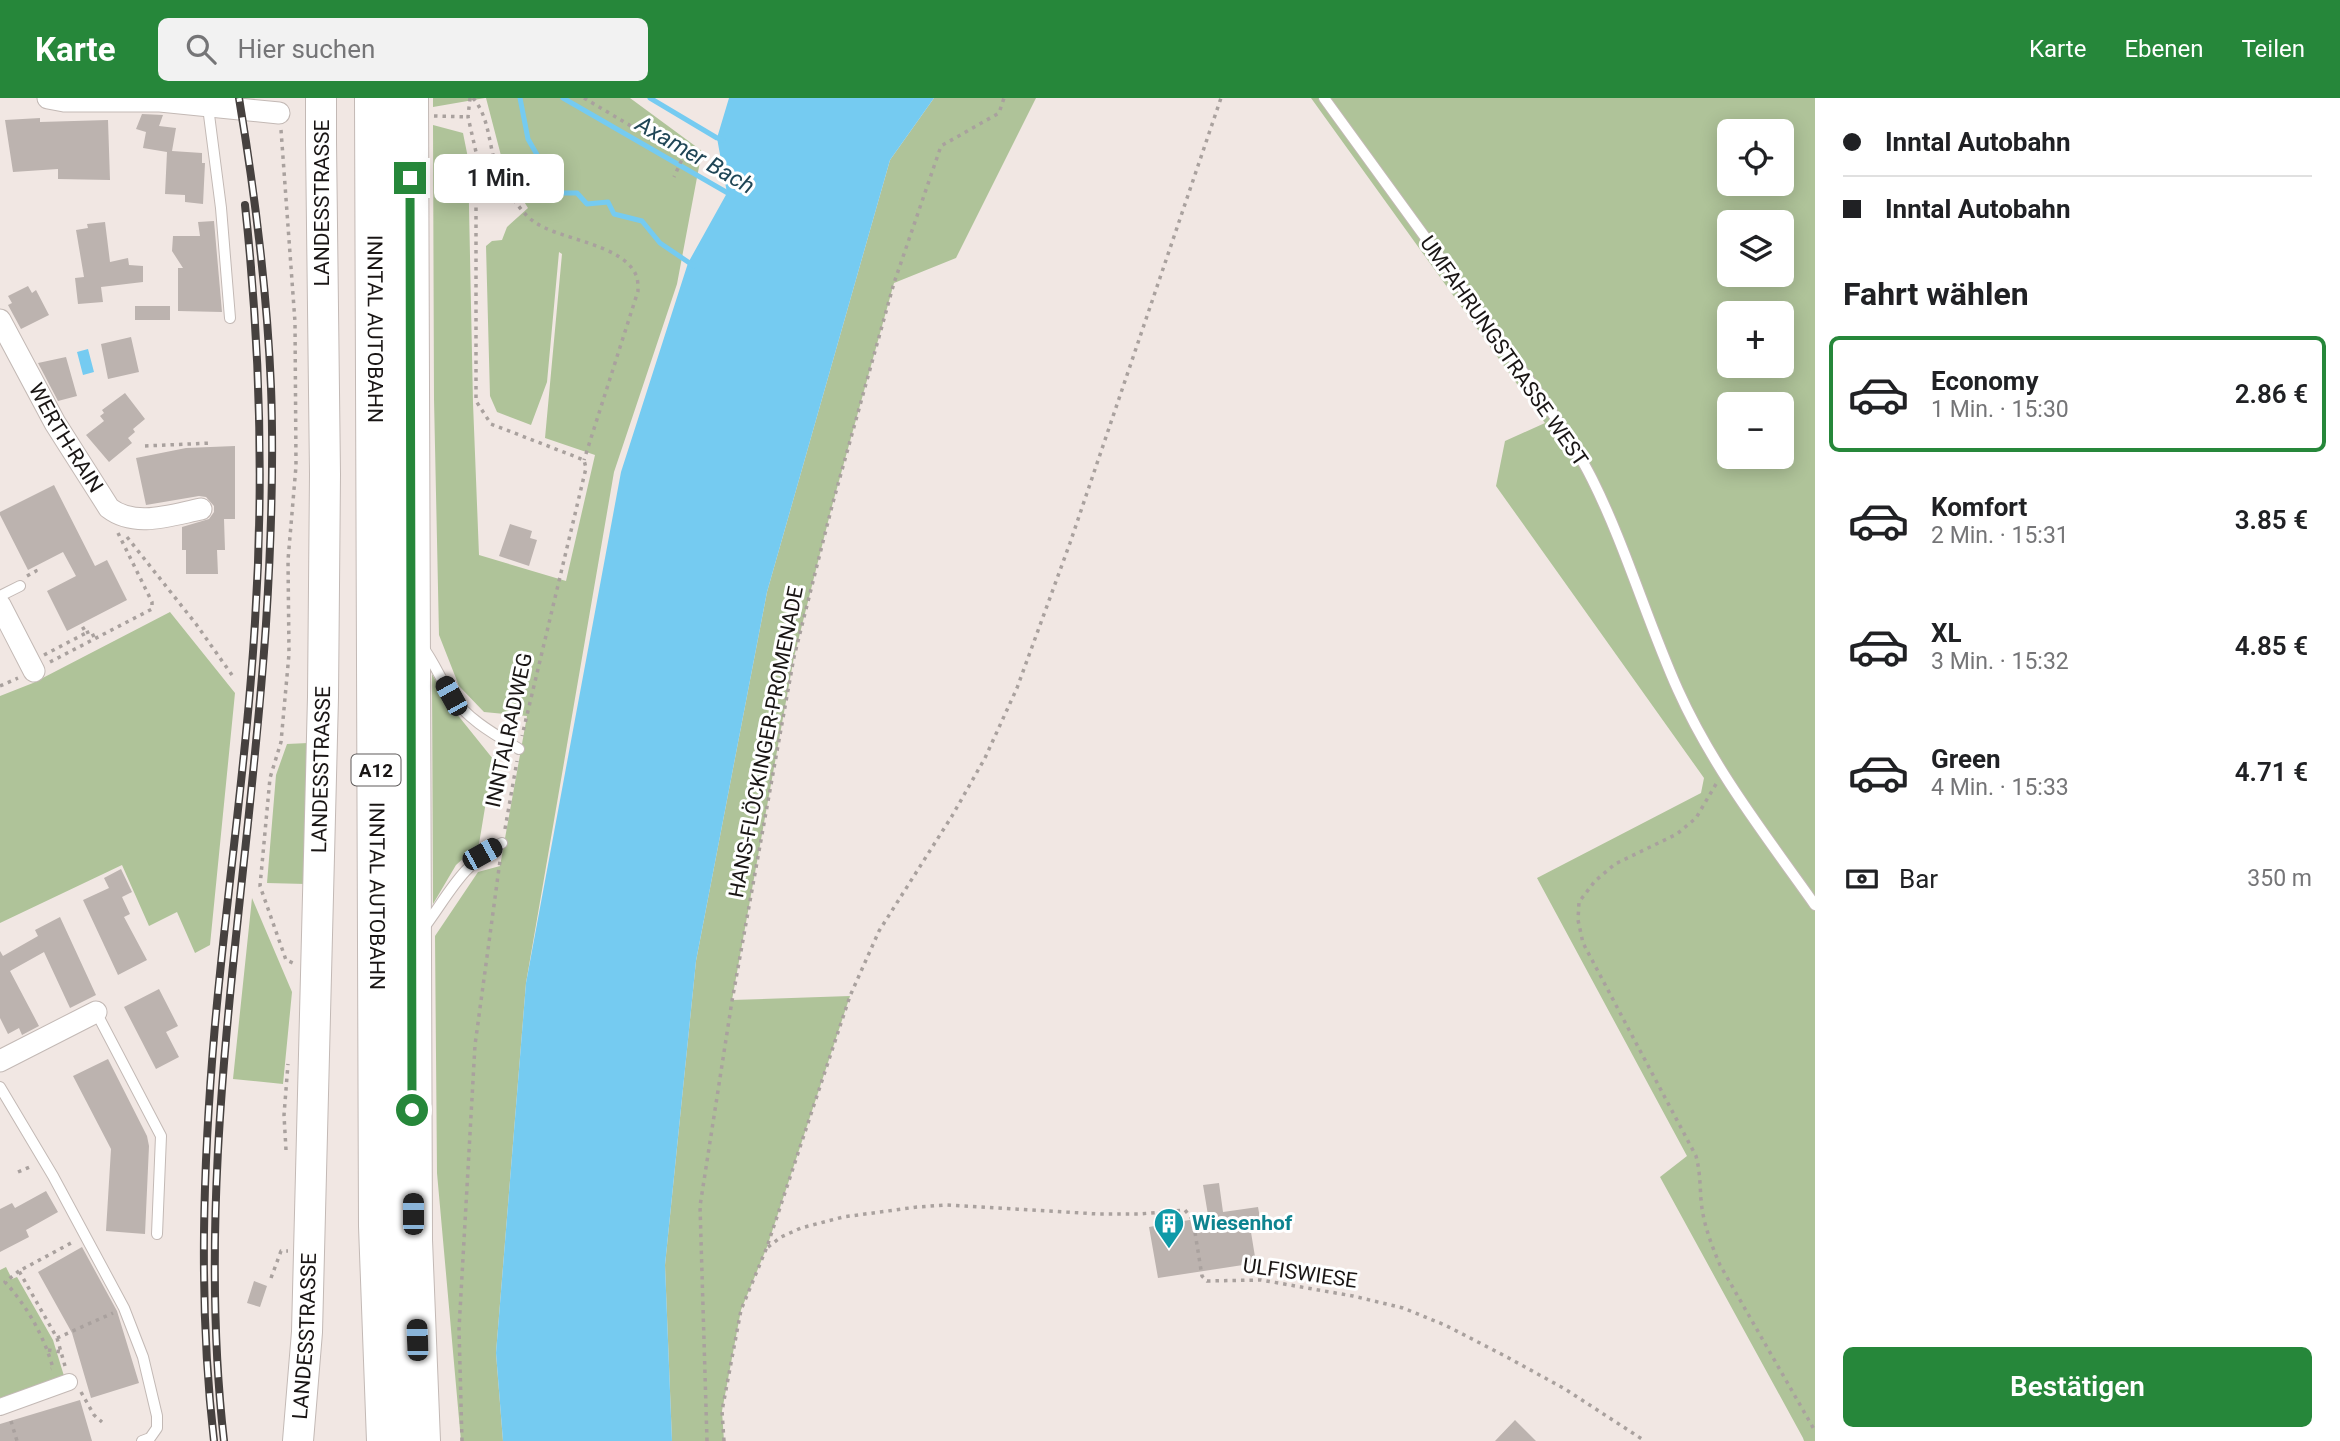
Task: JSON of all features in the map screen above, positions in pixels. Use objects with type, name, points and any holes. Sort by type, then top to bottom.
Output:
[{"type":"highway","name":"INNTAL AUTOBAHN","points":[[374,98],[378,1226],[386,1441]]},
{"type":"highway","name":"INNTAL AUTOBAHN","points":[[421,107],[410,630],[413,1240],[421,1441]]},
{"type":"main road","name":"LANDESSTRASSE","points":[[298,1441],[307,1319],[324,576],[321,98]]},
{"type":"street","points":[[48,98],[64,101],[147,100],[199,103],[279,113]]},
{"type":"street","name":"WERTH-RAIN","points":[[0,320],[55,422],[109,508],[117,514],[133,519],[201,509]]},
{"type":"street","points":[[0,605],[32,667]]},
{"type":"street","points":[[0,1061],[96,1012]]},
{"type":"street","points":[[0,1408],[69,1382]]},
{"type":"lane","name":"UMFAHRUNGSTRASSE WEST","points":[[1324,98],[1542,398],[1572,444],[1601,497],[1678,690],[1723,774],[1815,905]]},
{"type":"lane","points":[[199,103],[221,208],[230,318]]},
{"type":"lane","points":[[0,596],[19,586]]},
{"type":"lane","points":[[410,630],[433,660],[451,696],[471,718],[519,749]]},
{"type":"lane","points":[[411,945],[464,870],[482,854],[502,843]]},
{"type":"lane","points":[[96,1012],[161,1136],[157,1234]]},
{"type":"lane","points":[[0,1087],[124,1308],[150,1383],[157,1416],[157,1428],[150,1438],[142,1441]]},
{"type":"path","points":[[472,98],[468,117],[476,152],[477,401],[491,424],[584,460]]},
{"type":"path","name":"INNTALRADWEG","points":[[461,1441],[459,1329],[475,1045],[502,843],[519,749],[586,468],[584,460],[638,291],[636,275],[625,262],[593,244],[533,221],[511,195],[497,169],[482,108],[472,98]]},
{"type":"path","points":[[584,98],[684,157],[674,177]]},
{"type":"path","name":"HANS-FLÖCKINGER-PROMENADE","points":[[707,1441],[699,1206],[732,1001],[794,657],[832,506],[894,283],[941,146],[999,113],[1004,98]]},
{"type":"path","points":[[724,1441],[722,1411],[741,1310],[767,1247],[850,996],[866,957],[897,901],[980,767],[1030,654],[1221,98]]},
{"type":"path","points":[[421,107],[468,117]]},
{"type":"path","points":[[279,113],[295,321],[296,466],[288,561],[289,654],[281,742],[270,778],[260,886],[286,960],[315,970]]},
{"type":"path","points":[[145,446],[212,443]]},
{"type":"path","points":[[32,667],[150,611],[153,604],[118,534],[109,508]]},
{"type":"path","points":[[109,508],[122,530],[232,674]]},
{"type":"path","points":[[81,624],[86,633]]},
{"type":"path","points":[[32,667],[86,633],[91,631],[95,639]]},
{"type":"path","points":[[1723,774],[1696,818],[1677,834],[1615,864],[1595,881],[1579,902],[1578,920],[1583,943],[1696,1156],[1709,1239],[1720,1265],[1815,1432]]},
{"type":"path","name":"ULFISWIESE","points":[[767,1247],[801,1228],[843,1217],[917,1207],[946,1205],[1097,1214],[1185,1210],[1193,1220],[1202,1276],[1207,1281],[1261,1280],[1353,1296],[1403,1308],[1445,1325],[1517,1362],[1565,1389],[1645,1441]]},
{"type":"path","points":[[49,1371],[53,1368],[48,1350],[20,1299],[5,1283],[19,1272],[84,1236]]},
{"type":"path","points":[[19,1272],[57,1338],[69,1382],[78,1389],[94,1415],[102,1422]]},
{"type":"path","points":[[57,1338],[115,1312],[110,1303]]},
{"type":"path","points":[[48,1350],[61,1352]]},
{"type":"path","points":[[13,1429],[17,1441]]},
{"type":"green space","points":[[433,98],[485,98],[433,107]]},
{"type":"green space","points":[[486,98],[630,98],[702,151],[677,284],[614,472],[526,983],[496,1353],[503,1441],[461,1441],[437,1173],[435,936],[478,872],[500,866],[527,716],[484,712],[459,686],[439,635],[434,399],[433,125],[463,133],[468,158],[479,555],[566,581],[595,455],[545,438],[562,254],[559,252],[547,382],[531,425],[497,412],[490,396],[486,246],[492,241],[502,240],[507,227],[528,208],[505,171]]},
{"type":"green space","points":[[934,98],[1036,98],[956,258],[894,283],[832,506],[794,657],[732,1000],[850,996],[767,1247],[741,1310],[722,1411],[724,1441],[672,1441],[665,1265],[696,961],[767,592],[890,160]]},
{"type":"green space","points":[[1311,98],[1815,98],[1815,1441],[1804,1441],[1660,1177],[1687,1156],[1537,878],[1701,793],[1704,778],[1496,486],[1505,441],[1545,423]]},
{"type":"green space","points":[[170,612],[235,693],[210,945],[195,953],[177,912],[149,926],[122,865],[0,923],[0,696],[33,683]]},
{"type":"green space","points":[[432,674],[448,703],[493,759],[479,844],[456,865],[433,904]]},
{"type":"green space","points":[[308,743],[306,884],[267,883],[276,775],[287,744]]},
{"type":"green space","points":[[252,898],[292,992],[283,1084],[233,1079]]},
{"type":"green space","points":[[6,1267],[12,1279],[17,1277],[53,1340],[64,1376],[0,1398],[0,1270]]},
{"type":"water","points":[[729,98],[934,98],[890,160],[767,592],[696,961],[665,1265],[672,1441],[503,1441],[496,1353],[526,983],[621,472],[688,263],[727,193],[717,138]]},
{"type":"water","points":[[88,349],[94,372],[83,375],[77,352]]},
{"type":"building","points":[[142,114],[163,115],[159,126],[176,128],[172,151],[202,153],[202,163],[205,163],[203,204],[185,202],[185,195],[165,194],[167,152],[143,148],[146,132],[136,129]]},
{"type":"building","points":[[40,118],[40,122],[108,120],[110,180],[58,179],[58,169],[13,172],[5,120]]},
{"type":"building","points":[[214,221],[222,312],[178,311],[178,268],[183,268],[172,251],[173,236],[200,236],[198,222]]},
{"type":"building","points":[[105,222],[110,262],[128,258],[129,265],[143,266],[143,282],[101,287],[103,302],[78,304],[75,278],[84,277],[76,230],[88,228],[87,224]]},
{"type":"building","points":[[28,286],[32,293],[36,290],[49,315],[21,329],[8,305],[12,303],[8,296]]},
{"type":"building","points":[[135,306],[170,306],[170,320],[135,320]]},
{"type":"building","points":[[131,337],[139,372],[108,379],[101,344]]},
{"type":"building","points":[[66,357],[77,396],[58,401],[38,363]]},
{"type":"building","points":[[125,393],[145,419],[133,429],[135,432],[128,438],[132,443],[109,462],[86,435],[104,421],[100,416],[104,413],[102,410]]},
{"type":"building","points":[[235,446],[235,519],[224,519],[225,550],[217,550],[218,574],[186,574],[182,527],[209,519],[214,512],[214,506],[206,497],[199,496],[146,505],[136,458],[186,448]]},
{"type":"building","points":[[54,485],[95,566],[107,560],[127,600],[67,631],[47,591],[76,576],[63,552],[28,570],[0,515],[0,512]]},
{"type":"building","points":[[510,524],[532,531],[530,538],[537,540],[529,566],[499,556]]},
{"type":"building","points":[[121,869],[132,892],[122,897],[130,914],[124,917],[147,960],[118,975],[83,900],[109,888],[104,878]]},
{"type":"building","points":[[60,917],[96,995],[70,1008],[44,952],[10,971],[39,1026],[22,1035],[19,1028],[8,1034],[0,1018],[0,951],[3,956],[38,936],[35,930]]},
{"type":"building","points":[[159,989],[178,1026],[166,1032],[179,1057],[156,1069],[124,1007]]},
{"type":"building","points":[[108,1059],[147,1136],[149,1146],[145,1234],[106,1231],[111,1149],[73,1076]]},
{"type":"building","points":[[1219,1183],[1223,1212],[1258,1207],[1261,1224],[1250,1226],[1256,1263],[1158,1278],[1149,1227],[1208,1215],[1203,1185]]},
{"type":"building","points":[[46,1191],[58,1212],[26,1230],[29,1237],[0,1252],[0,1209],[12,1203],[15,1208]]},
{"type":"building","points":[[82,1247],[117,1311],[139,1383],[91,1398],[72,1333],[38,1272]]},
{"type":"building","points":[[254,1281],[267,1286],[260,1307],[247,1303]]},
{"type":"building","points":[[80,1400],[92,1441],[0,1441],[0,1424]]},
{"type":"building","points":[[1515,1420],[1536,1441],[1495,1441]]},
{"type":"waterway","name":"Axamer Bach","points":[[520,98],[528,139],[559,193],[577,193],[587,204],[608,202],[614,214],[642,221],[660,243],[694,266]]},
{"type":"waterway","name":"Axamer Bach","points":[[563,98],[733,196]]},
{"type":"waterway","points":[[650,98],[723,140]]},
{"type":"railway","points":[[224,1441],[216,1339],[215,1236],[219,1134],[258,726],[271,535],[272,476],[267,314],[239,98]]},
{"type":"railway","points":[[214,1441],[204,1285],[205,1181],[211,1077],[242,773],[258,570],[259,413],[245,205]]},
{"type":"place","name":"Wiesenhof","points":[[1169,1250]]},
{"type":"route","points":[[410,178],[412,1110]]}]
